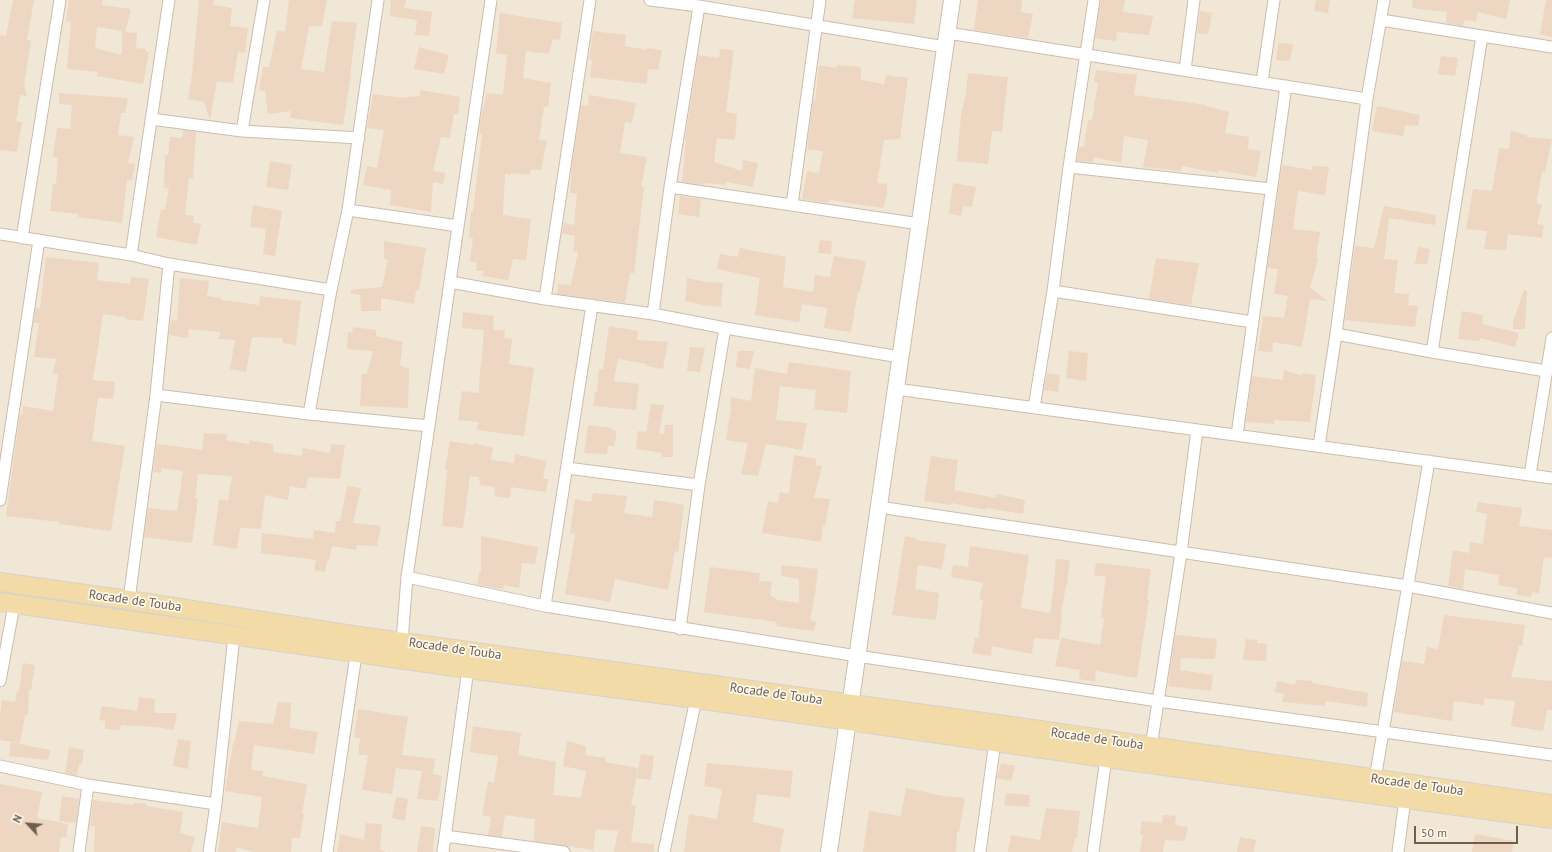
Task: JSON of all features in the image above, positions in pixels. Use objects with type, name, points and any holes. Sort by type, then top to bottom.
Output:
[{"type":"main road","name":"Rocade de Touba","points":[[0,582],[129,600],[358,644],[468,669],[698,691]]},
{"type":"main road","name":"Rocade de Touba","points":[[7,604],[234,636],[358,644],[402,641],[698,691],[850,712],[1151,747],[1552,804]]},
{"type":"main road","name":"Rocade de Touba","points":[[850,712],[995,741],[1106,758],[1552,819]]},
{"type":"street","points":[[22,238],[60,0]]},
{"type":"street","points":[[131,255],[169,0]]},
{"type":"street","points":[[242,131],[264,0]]},
{"type":"street","points":[[309,414],[331,290],[348,210],[378,0]]},
{"type":"street","points":[[402,641],[407,577],[491,0]]},
{"type":"street","points":[[545,299],[590,0]]},
{"type":"street","points":[[650,0],[700,6],[816,25],[1085,54],[1367,99]]},
{"type":"street","points":[[792,205],[820,0]]},
{"type":"street","points":[[829,852],[952,0]]},
{"type":"street","points":[[1034,408],[1053,291],[1068,167],[1094,0]]},
{"type":"street","points":[[1185,70],[1194,0]]},
{"type":"street","points":[[1262,82],[1274,0]]},
{"type":"street","points":[[1319,446],[1336,334],[1367,99],[1384,0]]},
{"type":"street","points":[[653,314],[670,187],[700,6]]},
{"type":"street","points":[[1381,20],[1552,48]]},
{"type":"street","points":[[1432,352],[1482,36]]},
{"type":"street","points":[[1237,435],[1286,86]]},
{"type":"street","points":[[151,119],[242,131],[359,138]]},
{"type":"street","points":[[1068,167],[1271,190]]},
{"type":"street","points":[[670,187],[920,224]]},
{"type":"street","points":[[348,210],[458,226]]},
{"type":"street","points":[[0,234],[131,255],[169,264],[331,290]]},
{"type":"street","points":[[0,500],[39,240]]},
{"type":"street","points":[[129,600],[156,395],[169,264]]},
{"type":"street","points":[[450,282],[545,299],[653,314],[900,358]]},
{"type":"street","points":[[1053,291],[1252,322]]},
{"type":"street","points":[[545,606],[592,305]]},
{"type":"street","points":[[680,628],[699,485],[726,328]]},
{"type":"street","points":[[1336,334],[1546,371]]},
{"type":"street","points":[[1530,475],[1552,338]]},
{"type":"street","points":[[896,389],[1552,478]]},
{"type":"street","points":[[156,395],[309,414],[429,426]]},
{"type":"street","points":[[1151,747],[1181,553],[1197,430]]},
{"type":"street","points":[[1376,778],[1429,461]]},
{"type":"street","points":[[567,468],[699,485]]},
{"type":"street","points":[[879,507],[1408,586],[1552,613]]},
{"type":"street","points":[[407,577],[545,606],[857,656],[1158,701],[1552,755]]},
{"type":"street","points":[[0,681],[7,604]]},
{"type":"street","points":[[209,852],[216,804],[234,636]]},
{"type":"street","points":[[326,852],[358,644]]},
{"type":"street","points":[[443,852],[468,669]]},
{"type":"street","points":[[664,852],[698,691]]},
{"type":"street","points":[[980,852],[995,741]]},
{"type":"street","points":[[1092,852],[1106,758]]},
{"type":"street","points":[[0,766],[88,785],[216,804]]},
{"type":"street","points":[[79,852],[88,785]]},
{"type":"street","points":[[1398,852],[1405,799]]},
{"type":"street","points":[[445,836],[511,849],[564,852]]},
{"type":"shaded area","points":[[0,0],[1552,0],[1552,852],[0,852]]},
{"type":"building","points":[[13,0],[34,0],[27,40],[31,41],[24,85],[27,96],[20,95],[16,121],[22,122],[17,152],[0,150],[0,35],[6,36]]},
{"type":"building","points":[[69,0],[103,0],[102,5],[131,9],[125,32],[137,33],[136,48],[146,49],[146,52],[149,52],[143,84],[97,76],[98,72],[67,69],[71,22],[66,21]],"holes":[[[97,27],[122,31],[122,55],[95,48]]]},
{"type":"building","points":[[199,0],[214,0],[213,5],[232,8],[230,26],[248,28],[245,53],[238,52],[233,83],[217,81],[210,120],[204,102],[188,99],[192,75]]},
{"type":"building","points":[[289,0],[327,0],[322,26],[309,26],[301,69],[324,72],[332,21],[357,23],[343,125],[290,118],[291,111],[268,114],[265,91],[259,90],[263,67],[269,67],[277,30],[285,32]]},
{"type":"building","points":[[391,0],[406,0],[404,8],[432,12],[429,36],[415,35],[417,20],[390,16]]},
{"type":"building","points":[[855,0],[917,0],[914,24],[852,18]]},
{"type":"building","points":[[978,0],[1022,0],[1021,12],[1033,14],[1028,38],[974,30]]},
{"type":"building","points":[[1101,0],[1125,0],[1123,12],[1153,16],[1149,35],[1117,32],[1116,41],[1095,38]]},
{"type":"building","points":[[1316,0],[1330,0],[1328,13],[1314,11]]},
{"type":"building","points":[[1413,0],[1510,0],[1506,19],[1477,12],[1476,21],[1464,20],[1463,26],[1446,23],[1447,12],[1412,8]]},
{"type":"building","points":[[1546,0],[1552,0],[1552,37],[1540,34]]},
{"type":"building","points":[[1200,11],[1212,13],[1208,34],[1197,33]]},
{"type":"building","points":[[500,13],[562,23],[560,40],[553,39],[549,54],[526,51],[523,78],[551,83],[548,107],[544,107],[539,140],[547,141],[541,170],[531,169],[530,175],[511,173],[511,175],[505,174],[503,215],[531,219],[526,260],[513,259],[508,280],[483,276],[484,271],[476,271],[477,262],[470,262],[473,238],[469,238],[471,212],[473,212],[482,135],[479,134],[480,121],[487,93],[503,95],[507,55],[496,53]]},
{"type":"building","points":[[593,31],[626,35],[625,46],[646,50],[646,48],[662,50],[658,70],[648,69],[647,84],[590,77],[592,60],[589,59]]},
{"type":"building","points":[[1278,43],[1293,44],[1290,61],[1276,60]]},
{"type":"building","points":[[419,47],[449,55],[444,74],[414,69]]},
{"type":"building","points":[[720,49],[734,50],[726,112],[737,114],[735,140],[717,138],[714,162],[742,171],[743,160],[758,163],[753,187],[726,182],[726,185],[703,183],[703,185],[682,182],[685,140],[698,55],[719,58]]},
{"type":"building","points":[[1441,56],[1458,58],[1455,76],[1438,74]]},
{"type":"building","points":[[819,65],[836,68],[837,65],[861,67],[861,80],[884,84],[886,75],[908,78],[900,139],[884,140],[877,183],[887,184],[887,195],[883,208],[829,200],[828,203],[802,199],[807,171],[819,173],[823,151],[807,149]]},
{"type":"building","points":[[1096,70],[1137,75],[1134,95],[1206,105],[1229,112],[1225,133],[1249,137],[1248,149],[1261,151],[1256,177],[1219,170],[1218,173],[1182,166],[1181,171],[1143,167],[1148,140],[1124,136],[1121,163],[1094,157],[1093,162],[1077,161],[1079,147],[1084,147],[1088,120],[1092,121],[1098,83],[1094,81]]},
{"type":"building","points":[[968,73],[1008,77],[1002,132],[992,131],[988,164],[957,161],[961,116],[965,100]]},
{"type":"building","points":[[420,90],[460,97],[458,114],[454,114],[450,138],[441,137],[433,171],[445,173],[443,184],[433,182],[431,212],[390,205],[391,190],[363,185],[367,166],[377,168],[384,130],[367,128],[373,94],[405,98],[420,96]]},
{"type":"building","points":[[59,93],[128,98],[125,113],[121,113],[118,135],[134,137],[128,163],[135,164],[132,180],[127,180],[122,223],[78,217],[78,214],[50,211],[53,184],[56,184],[58,157],[53,157],[57,128],[70,129],[72,105],[59,104]]},
{"type":"building","points":[[589,95],[636,103],[632,123],[625,122],[620,153],[647,157],[641,187],[644,187],[634,273],[630,273],[625,303],[557,294],[558,284],[571,285],[578,252],[573,251],[575,236],[562,233],[564,223],[574,225],[577,193],[570,193],[572,166],[581,105],[588,106]]},
{"type":"building","points":[[1377,106],[1420,115],[1418,126],[1405,125],[1403,136],[1372,131]]},
{"type":"building","points":[[183,130],[196,132],[193,179],[189,178],[185,215],[194,216],[193,223],[201,224],[197,245],[156,237],[161,209],[165,210],[169,188],[164,187],[165,155],[168,155],[170,137],[182,138]]},
{"type":"building","points":[[1511,131],[1527,135],[1526,137],[1552,139],[1545,172],[1542,172],[1537,199],[1537,203],[1542,205],[1537,224],[1544,225],[1542,238],[1508,234],[1506,250],[1484,249],[1487,231],[1466,229],[1473,189],[1492,191],[1499,148],[1509,149]]},
{"type":"building","points":[[270,161],[292,165],[288,190],[266,187]]},
{"type":"building","points":[[1282,165],[1312,170],[1313,166],[1329,167],[1325,195],[1298,191],[1293,229],[1320,232],[1316,259],[1318,259],[1310,288],[1328,301],[1310,299],[1302,347],[1273,342],[1272,352],[1258,351],[1263,316],[1284,318],[1288,296],[1274,294],[1278,269],[1267,268]]},
{"type":"building","points":[[953,183],[976,187],[972,207],[963,206],[961,216],[949,214]]},
{"type":"building","points":[[680,196],[701,199],[699,217],[678,214]]},
{"type":"building","points":[[253,205],[282,211],[275,256],[263,254],[266,229],[250,227]]},
{"type":"building","points":[[1384,206],[1436,215],[1435,225],[1389,218],[1384,259],[1398,260],[1394,293],[1409,294],[1408,305],[1418,306],[1415,327],[1345,320],[1355,246],[1374,248]]},
{"type":"building","points":[[820,240],[832,241],[831,254],[818,253]]},
{"type":"building","points":[[384,241],[426,248],[419,290],[416,290],[414,304],[381,298],[381,311],[361,311],[360,295],[351,293],[351,290],[382,287],[388,260],[384,259]]},
{"type":"building","points":[[1418,247],[1430,249],[1427,264],[1415,264]]},
{"type":"building","points":[[740,248],[786,257],[783,287],[813,292],[815,275],[830,277],[834,256],[866,261],[860,292],[858,291],[851,332],[824,328],[827,308],[802,304],[799,322],[755,315],[760,278],[717,269],[720,254],[738,257]]},
{"type":"building","points":[[46,257],[99,263],[97,280],[130,284],[131,277],[149,279],[143,321],[103,314],[93,380],[115,382],[113,399],[98,398],[92,441],[125,446],[111,531],[59,524],[59,522],[6,516],[20,414],[23,415],[23,406],[53,411],[58,375],[53,373],[56,359],[34,357],[39,323],[34,323],[36,308],[40,309]]},
{"type":"building","points":[[1156,258],[1199,263],[1191,305],[1149,299]]},
{"type":"building","points":[[180,278],[209,281],[207,296],[221,298],[221,300],[259,305],[260,296],[301,301],[296,345],[282,343],[283,338],[252,337],[246,372],[230,369],[235,340],[219,339],[220,332],[189,329],[188,338],[169,335],[171,320],[177,321]]},
{"type":"building","points":[[687,278],[711,283],[723,283],[721,307],[685,301]]},
{"type":"building","points":[[1524,290],[1527,291],[1525,329],[1513,329],[1513,322]]},
{"type":"building","points":[[1462,311],[1483,315],[1482,324],[1519,333],[1515,347],[1480,338],[1479,341],[1458,339]]},
{"type":"building","points":[[463,312],[494,316],[493,330],[505,330],[504,338],[512,339],[509,364],[534,368],[524,436],[477,430],[479,422],[458,420],[462,391],[479,393],[484,330],[462,328]]},
{"type":"building","points":[[609,326],[638,331],[637,340],[668,342],[663,369],[646,366],[647,364],[618,359],[614,381],[639,384],[636,410],[593,406],[595,392],[597,392],[599,369],[603,370]]},
{"type":"building","points":[[353,327],[376,330],[376,336],[403,342],[400,365],[409,369],[408,408],[360,406],[362,374],[367,374],[373,351],[347,349],[348,332],[352,333]]},
{"type":"building","points":[[690,347],[705,348],[700,372],[687,371]]},
{"type":"building","points":[[738,351],[754,351],[750,369],[736,367]]},
{"type":"building","points":[[1069,351],[1088,353],[1086,381],[1066,378]]},
{"type":"building","points":[[789,362],[851,371],[847,413],[814,409],[816,390],[780,386],[776,420],[807,423],[802,450],[766,444],[758,476],[741,474],[748,443],[726,440],[731,408],[731,397],[751,401],[755,368],[787,374]]},
{"type":"building","points":[[1284,370],[1302,376],[1302,373],[1316,375],[1310,422],[1274,420],[1274,424],[1246,422],[1252,376],[1283,380]]},
{"type":"building","points":[[1047,373],[1060,375],[1058,392],[1044,390]]},
{"type":"building","points":[[651,404],[664,405],[659,434],[664,434],[665,425],[673,425],[673,457],[662,457],[662,453],[636,449],[638,431],[646,432]]},
{"type":"building","points":[[588,426],[612,428],[612,430],[617,431],[614,446],[608,446],[607,454],[584,453]]},
{"type":"building","points":[[204,433],[227,434],[226,440],[249,444],[249,440],[273,444],[273,452],[302,456],[303,448],[330,453],[331,444],[345,445],[340,479],[308,477],[306,489],[290,486],[288,500],[265,495],[261,529],[240,528],[237,549],[213,545],[219,499],[228,501],[232,476],[198,474],[195,499],[198,499],[192,543],[144,537],[148,508],[177,511],[183,471],[161,468],[161,473],[153,472],[157,444],[202,450]]},
{"type":"building","points":[[450,441],[473,445],[474,443],[493,448],[491,460],[514,463],[515,454],[546,461],[543,479],[548,479],[546,492],[511,487],[510,498],[494,496],[495,487],[480,485],[479,477],[470,476],[463,528],[442,526],[447,470],[445,469]]},
{"type":"building","points":[[794,455],[816,459],[816,465],[822,466],[814,498],[830,499],[825,526],[823,526],[821,542],[762,533],[768,501],[778,503],[780,492],[789,494]]},
{"type":"building","points":[[931,456],[958,460],[954,490],[996,498],[996,494],[1025,500],[1023,514],[987,508],[986,510],[952,503],[951,505],[924,501]]},
{"type":"building","points":[[347,486],[361,488],[353,523],[381,526],[377,546],[357,545],[356,550],[332,546],[325,572],[314,570],[316,560],[261,553],[262,533],[313,539],[314,530],[335,533],[336,521],[340,521]]},
{"type":"building","points":[[593,493],[627,496],[624,513],[652,517],[654,500],[684,505],[678,552],[675,551],[668,590],[615,579],[610,602],[565,594],[575,534],[570,533],[575,499],[591,502]]},
{"type":"building","points":[[1478,502],[1522,508],[1519,526],[1552,530],[1552,558],[1544,557],[1539,593],[1532,592],[1531,597],[1516,595],[1517,588],[1498,585],[1499,575],[1465,569],[1463,589],[1448,586],[1453,550],[1469,553],[1470,542],[1483,544],[1487,514],[1476,512]]},
{"type":"building","points":[[481,536],[538,547],[535,564],[522,563],[519,588],[504,585],[503,589],[477,585],[479,572],[481,573]]},
{"type":"building","points":[[905,536],[916,538],[916,540],[946,544],[942,569],[918,565],[915,589],[939,593],[936,620],[892,615]]},
{"type":"building","points":[[970,546],[1029,555],[1021,608],[1050,613],[1056,559],[1070,560],[1061,615],[1059,640],[1034,638],[1032,654],[992,646],[991,656],[972,653],[975,638],[978,638],[983,600],[979,599],[983,583],[951,577],[953,565],[968,567]]},
{"type":"building","points":[[1096,563],[1151,569],[1147,600],[1149,600],[1137,678],[1096,671],[1095,682],[1079,679],[1080,670],[1055,666],[1061,638],[1100,645],[1104,618],[1101,617],[1106,577],[1094,575]]},
{"type":"building","points":[[782,565],[818,569],[810,620],[816,622],[814,631],[776,626],[777,622],[704,612],[710,567],[760,573],[759,581],[772,582],[770,595],[778,600],[799,603],[799,579],[781,576]]},
{"type":"building","points":[[1444,615],[1525,625],[1522,646],[1519,646],[1511,677],[1552,681],[1552,710],[1547,710],[1543,731],[1511,726],[1515,701],[1484,698],[1484,705],[1454,701],[1452,721],[1394,712],[1402,661],[1424,664],[1427,647],[1438,649]]},
{"type":"building","points":[[1175,635],[1217,639],[1215,659],[1181,658],[1180,670],[1213,675],[1211,691],[1168,686]]},
{"type":"building","points":[[1246,639],[1257,640],[1257,643],[1267,644],[1266,661],[1243,660]]},
{"type":"building","points":[[23,663],[35,665],[31,690],[29,689],[28,715],[25,715],[20,743],[0,740],[2,700],[15,702],[17,691],[19,691]]},
{"type":"building","points":[[1296,680],[1312,681],[1312,683],[1368,693],[1367,707],[1326,701],[1325,706],[1282,702],[1284,694],[1275,692],[1277,681],[1295,685]]},
{"type":"building","points":[[139,697],[155,699],[154,713],[177,713],[174,730],[156,727],[121,725],[120,730],[105,729],[105,721],[99,720],[102,706],[137,711]]},
{"type":"building","points":[[278,702],[291,703],[290,728],[318,732],[314,754],[254,745],[251,770],[263,771],[263,776],[307,784],[300,838],[292,838],[291,852],[255,852],[236,847],[236,852],[218,852],[222,822],[258,828],[262,797],[225,791],[233,743],[234,744],[239,721],[273,724]]},
{"type":"building","points":[[358,709],[408,717],[402,755],[435,759],[433,774],[442,776],[438,801],[417,799],[422,771],[396,768],[392,794],[362,790],[368,755],[358,755],[360,738],[354,737]]},
{"type":"building","points":[[473,726],[521,733],[518,755],[556,762],[553,795],[581,798],[586,771],[563,766],[567,741],[586,746],[585,755],[606,758],[605,762],[638,768],[631,805],[636,806],[631,842],[654,844],[654,852],[614,852],[618,831],[596,829],[593,850],[534,841],[535,819],[505,815],[502,837],[488,835],[491,817],[482,815],[488,782],[494,783],[498,756],[470,752]]},
{"type":"building","points":[[178,739],[191,741],[188,769],[173,766]]},
{"type":"building","points":[[11,742],[50,750],[48,760],[9,756]]},
{"type":"building","points":[[69,747],[84,750],[82,764],[79,764],[77,776],[65,773]]},
{"type":"building","points":[[641,754],[654,756],[651,780],[637,778]]},
{"type":"building","points":[[707,763],[793,771],[790,798],[757,794],[753,822],[784,829],[780,852],[684,852],[689,814],[717,819],[722,789],[704,786]]},
{"type":"building","points":[[1001,763],[1015,766],[1011,781],[997,778]]},
{"type":"building","points":[[0,784],[42,792],[37,818],[68,824],[66,838],[61,837],[59,852],[0,852]]},
{"type":"building","points":[[906,788],[944,796],[965,798],[959,832],[957,832],[956,852],[863,852],[869,811],[901,816]]},
{"type":"building","points":[[1006,793],[1030,795],[1029,807],[1004,805]]},
{"type":"building","points":[[62,796],[79,799],[76,823],[59,821]]},
{"type":"building","points":[[396,797],[408,799],[405,821],[392,818]]},
{"type":"building","points":[[93,800],[133,805],[134,803],[147,804],[146,806],[183,812],[180,833],[195,837],[191,852],[94,852],[95,826],[90,826]]},
{"type":"building","points":[[1046,808],[1080,811],[1077,838],[1075,838],[1072,852],[1008,852],[1011,835],[1040,840]]},
{"type":"building","points":[[1163,815],[1176,816],[1175,825],[1188,827],[1185,841],[1165,840],[1163,852],[1140,852],[1143,835],[1140,834],[1142,821],[1162,823]]},
{"type":"building","points":[[366,823],[382,824],[380,849],[386,852],[337,852],[340,834],[364,840]]},
{"type":"building","points":[[421,826],[435,828],[433,852],[417,852]]},
{"type":"building","points":[[1475,834],[1514,841],[1512,852],[1472,852]]},
{"type":"building","points":[[1240,837],[1256,840],[1254,852],[1237,852]]}]
